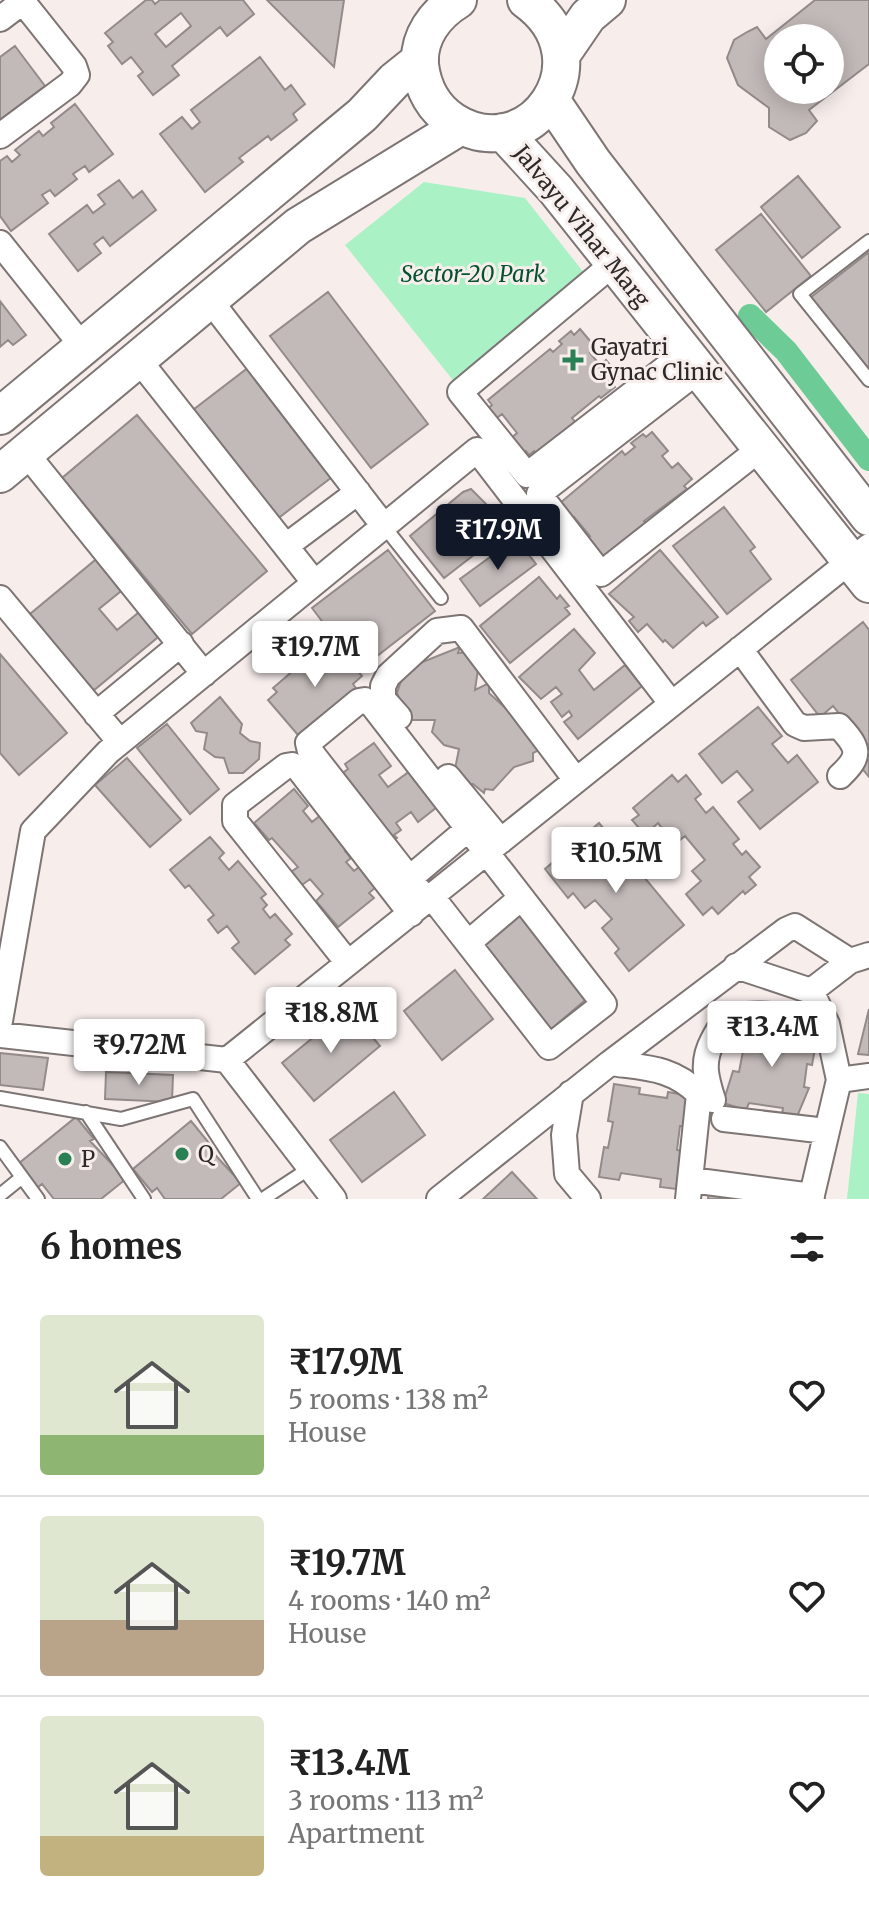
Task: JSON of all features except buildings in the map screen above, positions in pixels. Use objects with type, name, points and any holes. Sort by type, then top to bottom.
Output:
[{"type":"main road","points":[[448,2],[423,40],[420,60],[422,81],[430,99],[443,115],[461,126],[488,133],[522,126],[538,115],[551,100],[560,78],[562,54],[556,33],[544,14],[526,0]]},
{"type":"main road","points":[[562,54],[588,16],[607,0]]},
{"type":"main road","points":[[0,416],[362,115],[395,80],[420,60]]},
{"type":"main road","name":"Jalvayu Vihar Marg","points":[[551,100],[593,162],[869,517]]},
{"type":"main road","points":[[13,463],[298,226],[461,126]]},
{"type":"main road","name":"Jalvayu Vihar Marg","points":[[503,132],[556,190],[761,448],[863,564]]},
{"type":"street","points":[[0,18],[24,1],[74,66],[77,75],[70,84],[0,136]]},
{"type":"street","points":[[0,244],[83,347]]},
{"type":"street","points":[[614,263],[460,392],[527,475],[692,361]]},
{"type":"street","points":[[209,299],[383,525]]},
{"type":"street","points":[[138,359],[314,582]]},
{"type":"street","points":[[692,361],[539,494],[601,574],[761,448]]},
{"type":"street","points":[[0,1021],[33,831],[108,752],[477,450],[671,703]]},
{"type":"street","points":[[13,463],[181,644],[204,674]]},
{"type":"street","points":[[286,546],[358,492]]},
{"type":"street","points":[[0,1035],[227,1060],[740,649],[863,564]]},
{"type":"street","points":[[0,598],[120,742]]},
{"type":"street","points":[[348,963],[235,821],[235,805],[286,766],[298,768],[424,904],[468,943],[549,1047],[604,1004],[521,898],[494,847],[383,699],[383,686],[388,676],[437,631],[461,628],[576,780]]},
{"type":"street","points":[[96,714],[181,644]]},
{"type":"street","points":[[740,649],[795,724],[804,728],[839,726],[854,743],[854,763],[840,776]]},
{"type":"street","points":[[424,904],[410,878],[310,751],[308,743],[316,736],[359,701],[365,700],[468,829],[494,847]]},
{"type":"street","points":[[410,878],[468,829]]},
{"type":"street","points":[[468,943],[521,898]]},
{"type":"street","points":[[439,1199],[736,966],[795,926],[860,958],[811,991]]},
{"type":"street","points":[[610,1063],[665,1071],[684,1079],[699,1094],[689,1190],[812,1197],[839,1080],[827,1024],[811,991],[736,966]]},
{"type":"street","points":[[826,1131],[718,1109],[704,1068],[708,1049],[727,1021],[748,1015],[769,1015],[827,1024]]},
{"type":"street","points":[[227,1060],[334,1199]]},
{"type":"street","points":[[839,1080],[869,1076]]},
{"type":"street","points":[[564,1199],[567,1174],[564,1135],[571,1093]]},
{"type":"street","points":[[567,1174],[588,1199]]},
{"type":"lane","points":[[869,241],[800,294],[869,380]]},
{"type":"lane","points":[[383,525],[441,598]]},
{"type":"lane","points":[[0,1098],[121,1119],[193,1099],[261,1199],[310,1168]]},
{"type":"lane","points":[[86,1112],[144,1199]]},
{"type":"lane","points":[[0,1147],[38,1199]]},
{"type":"lane","points":[[0,1195],[21,1178]]},
{"type":"green space","name":"Sector-20 Park","points":[[424,182],[525,198],[592,283],[460,389],[345,245]]},
{"type":"green space","points":[[858,1093],[869,1094],[869,1199],[847,1199]]},
{"type":"waterway","points":[[750,316],[786,351],[869,459]]},
{"type":"place","name":"Gayatri Gynac Clinic","points":[[573,360]]},
{"type":"place","name":"Q","points":[[182,1154]]},
{"type":"place","name":"P","points":[[65,1159]]}]
